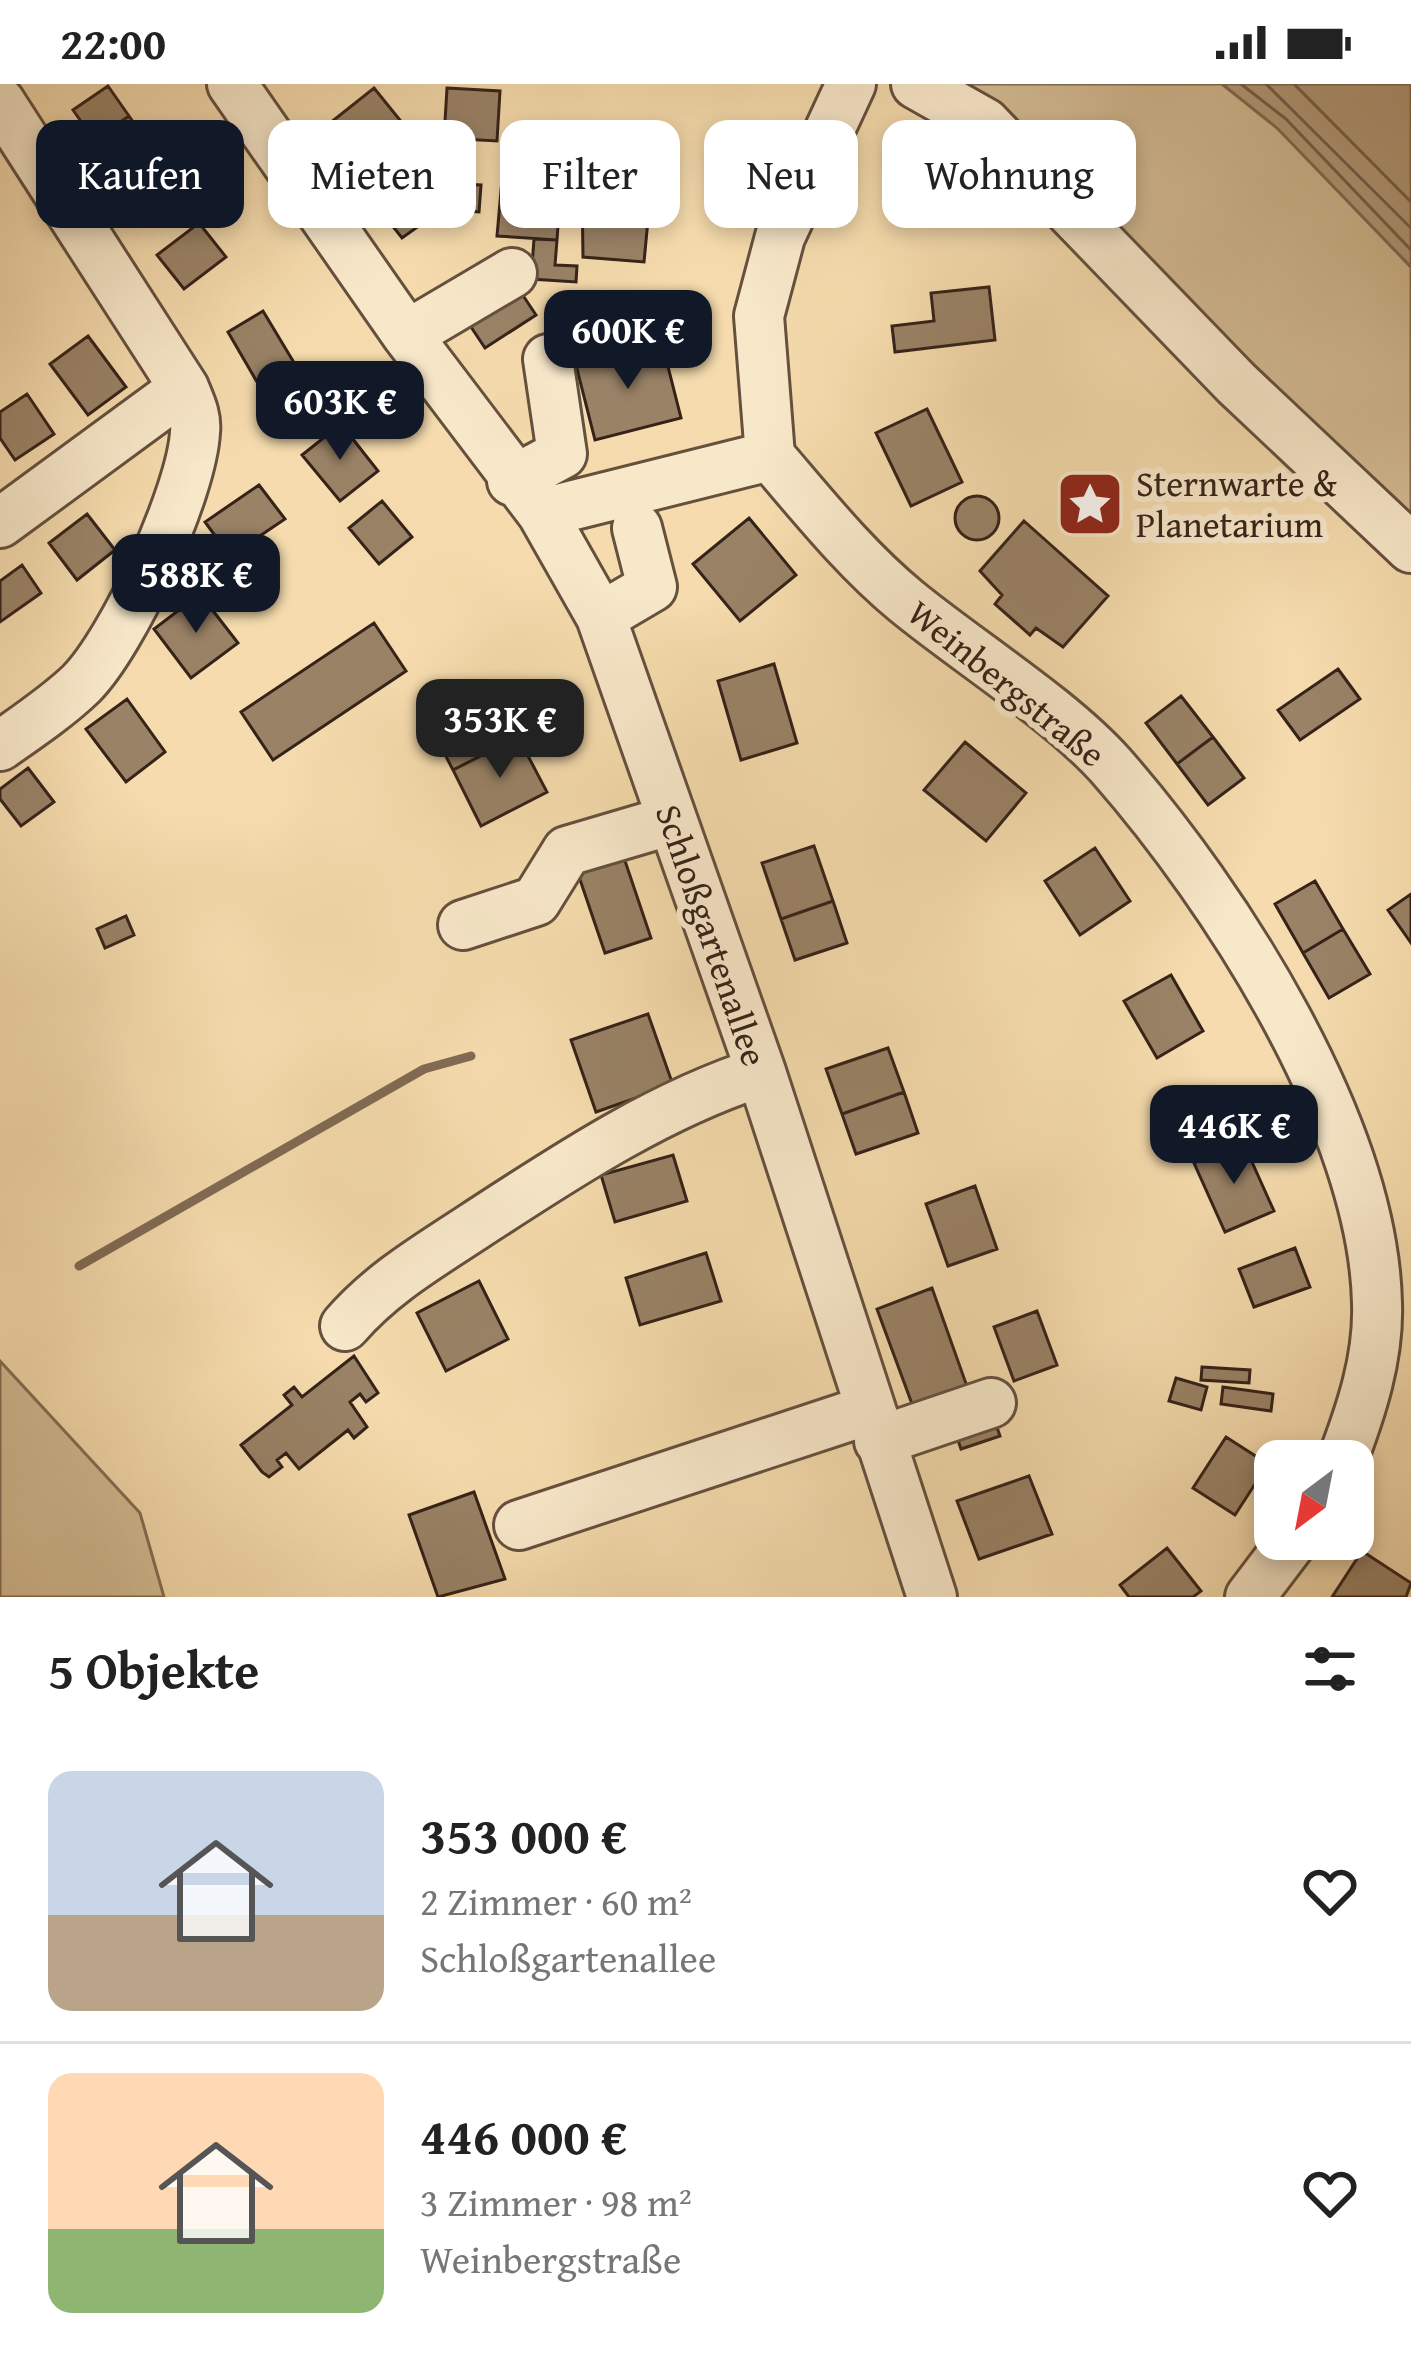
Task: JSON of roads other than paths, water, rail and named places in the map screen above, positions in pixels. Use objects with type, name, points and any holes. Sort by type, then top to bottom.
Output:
[{"type":"street","name":"Schloßgartenallee","points":[[232,84],[527,497],[601,617],[761,1072],[932,1597]]},
{"type":"street","points":[[527,497],[770,456],[759,316],[780,237],[851,84]]},
{"type":"street","points":[[916,84],[985,123],[1236,383],[1411,548]]},
{"type":"street","points":[[0,102],[184,388],[194,410],[196,435],[167,526],[129,618],[82,682],[0,746]]},
{"type":"street","points":[[407,335],[512,273]]},
{"type":"street","points":[[527,497],[562,454],[548,359]]},
{"type":"street","points":[[0,524],[184,388]]},
{"type":"street","name":"Weinbergstraße","points":[[770,456],[903,598],[1109,764],[1226,916],[1329,1101],[1360,1202],[1377,1303],[1366,1397],[1350,1440]]},
{"type":"street","points":[[601,617],[652,587],[637,528]]},
{"type":"street","points":[[463,926],[536,901],[567,851],[672,820]]},
{"type":"street","points":[[345,1327],[373,1294],[554,1174],[719,1085],[761,1072]]},
{"type":"street","points":[[519,1526],[874,1425],[991,1403]]},
{"type":"street","points":[[1250,1597],[1278,1560]]},
{"type":"water","points":[[1222,84],[1411,84],[1411,267],[1277,128]]},
{"type":"waterway","points":[[79,1266],[424,1069],[471,1056]]},
{"type":"place","name":"Sternwarte & Planetarium","points":[[1090,504]]}]
